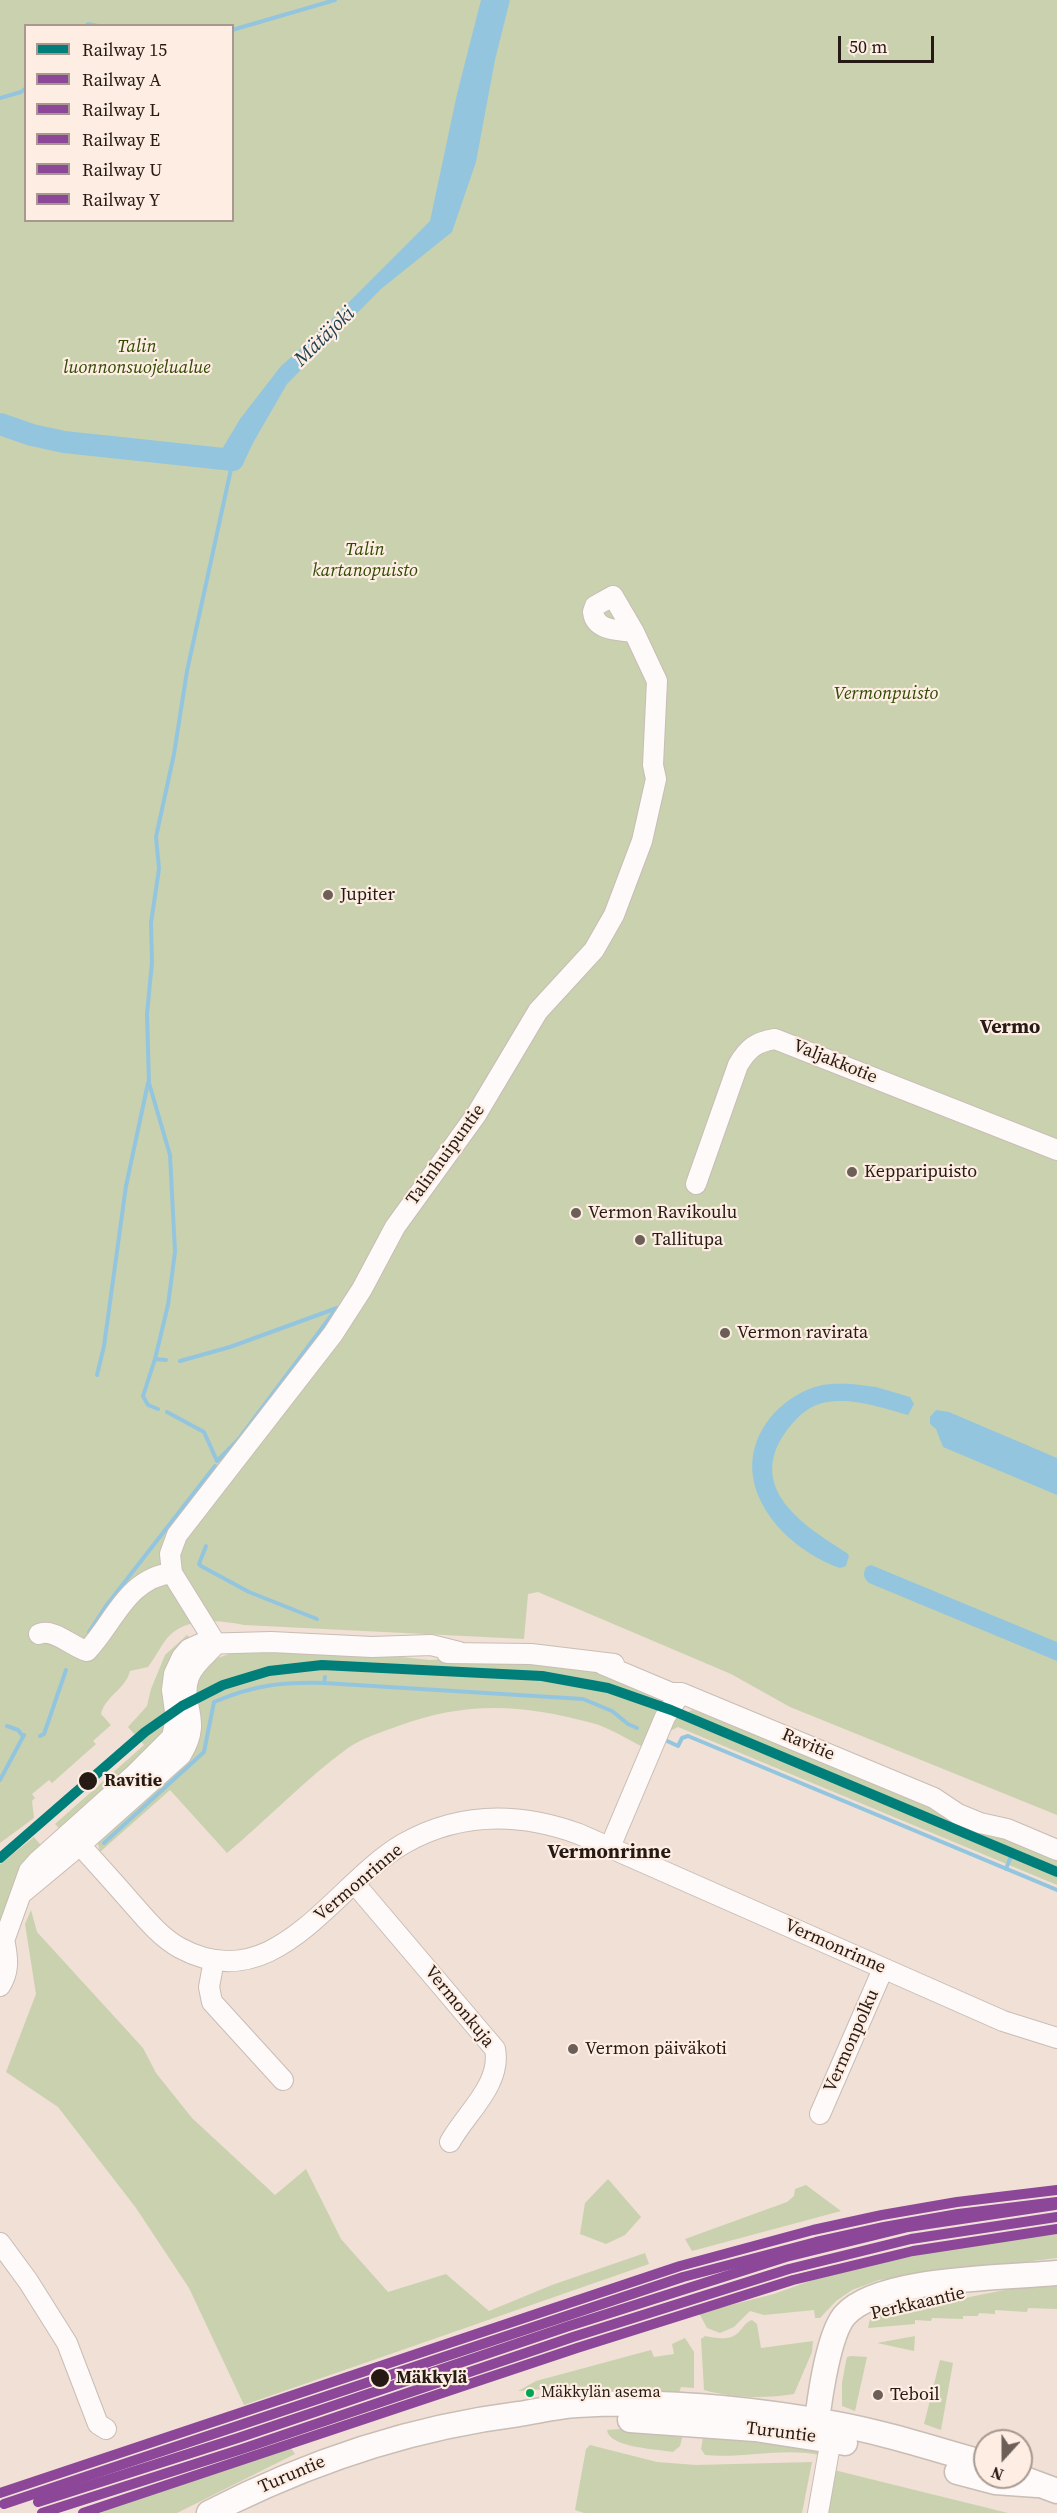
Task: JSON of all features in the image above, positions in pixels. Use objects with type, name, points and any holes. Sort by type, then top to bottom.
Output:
[{"type":"main road","name":"Perkkaantie","points":[[827,2428],[833,2341],[843,2317],[855,2306],[875,2296],[920,2286],[970,2279],[1057,2273]]},
{"type":"main road","name":"Turuntie","points":[[208,2513],[300,2470],[382,2441],[460,2421],[519,2414],[743,2428],[827,2428],[973,2460]]},
{"type":"main road","name":"Turuntie","points":[[827,2428],[995,2482],[1038,2484]]},
{"type":"street","name":"Talinhuipuntie","points":[[172,1573],[170,1554],[177,1535],[333,1334],[362,1289],[395,1227],[476,1115],[538,1011],[594,950],[609,925],[642,841],[656,779],[653,765],[657,681],[634,632]]},
{"type":"street","name":"Valjakkotie","points":[[696,1184],[738,1065],[746,1052],[758,1042],[775,1039],[1057,1150]]},
{"type":"street","points":[[39,1634],[51,1633],[87,1651],[134,1589],[152,1577],[172,1573],[216,1644]]},
{"type":"street","name":"Ravitie","points":[[0,1986],[5,1977],[8,1961],[2,1948],[30,1871],[75,1839],[164,1747],[175,1728],[176,1709],[172,1690],[178,1665],[189,1649],[200,1644],[261,1642],[372,1647],[414,1654],[459,1652],[554,1656],[602,1664],[671,1693],[681,1693],[934,1798],[957,1814],[980,1823],[1007,1829],[1057,1850]]},
{"type":"street","points":[[610,1847],[666,1717],[681,1693]]},
{"type":"street","name":"Vermonrinne","points":[[75,1839],[141,1913],[170,1941],[188,1951],[214,1960],[251,1958],[274,1950],[297,1935],[401,1845],[423,1834],[472,1819],[508,1817],[542,1822],[610,1847],[1003,2021],[1057,2038]]},
{"type":"street","name":"Vermonkuja","points":[[355,1884],[495,2049],[497,2060],[494,2075],[450,2142]]},
{"type":"street","points":[[214,1960],[209,1987],[212,2002],[283,2080]]},
{"type":"street","name":"Vermonpolku","points":[[820,2114],[883,1969]]},
{"type":"street","points":[[0,2244],[39,2298],[67,2343],[98,2424],[106,2429]]},
{"type":"street","points":[[818,2513],[827,2428]]},
{"type":"green space","points":[[0,0],[1057,0],[1057,1815],[790,1707],[731,1674],[538,1592],[528,1594],[524,1639],[244,1625],[216,1621],[186,1625],[177,1629],[164,1642],[148,1667],[130,1671],[124,1683],[107,1702],[101,1714],[111,1725],[93,1741],[96,1744],[52,1783],[49,1780],[32,1794],[35,1798],[32,1801],[34,1818],[0,1843]]},
{"type":"green space","points":[[187,1635],[190,1638],[163,1736],[63,1832],[55,1824],[144,1745],[128,1727],[147,1706],[151,1689],[165,1655]]},
{"type":"green space","points":[[237,1651],[382,1655],[430,1660],[465,1658],[595,1669],[664,1697],[652,1740],[641,1746],[598,1725],[542,1712],[518,1709],[471,1709],[423,1718],[359,1741],[348,1748],[227,1853],[170,1790],[100,1852],[97,1840],[195,1687],[207,1662]]},
{"type":"green space","points":[[692,1710],[710,1715],[1057,1857],[1057,1885],[678,1727],[664,1734],[677,1717]]},
{"type":"green space","points":[[34,1837],[44,1849],[0,1931],[0,1864]]},
{"type":"green space","points":[[31,1910],[37,1932],[143,2048],[156,2073],[192,2118],[275,2195],[306,2169],[341,2239],[388,2292],[446,2274],[489,2311],[552,2285],[645,2253],[649,2264],[244,2405],[189,2288],[136,2208],[58,2107],[6,2072],[36,1994],[25,1924]]},
{"type":"green space","points":[[608,2179],[641,2217],[625,2235],[606,2244],[580,2234],[585,2203]]},
{"type":"green space","points":[[806,2185],[841,2211],[692,2251],[685,2239],[787,2202],[794,2196],[795,2189]]},
{"type":"green space","points":[[1057,2234],[1057,2258],[879,2280],[852,2290],[836,2301],[820,2318],[815,2318],[814,2310],[764,2315],[750,2311],[734,2327],[720,2333],[707,2328],[699,2313],[774,2294],[837,2271],[999,2239]]},
{"type":"green space","points":[[1057,2284],[1057,2309],[1028,2308],[1027,2312],[995,2310],[995,2314],[979,2313],[978,2316],[963,2316],[963,2319],[932,2318],[931,2321],[915,2320],[915,2324],[868,2328],[870,2319],[879,2315],[1020,2287]]},
{"type":"green space","points":[[752,2320],[757,2324],[761,2348],[813,2341],[812,2352],[794,2394],[748,2397],[704,2390],[701,2339],[705,2336],[722,2338],[734,2336]]},
{"type":"green space","points":[[915,2336],[914,2351],[877,2343]]},
{"type":"green space","points":[[685,2338],[694,2352],[694,2388],[681,2387],[679,2393],[545,2389],[518,2391],[536,2381],[651,2350],[654,2357],[674,2354],[672,2344]]},
{"type":"green space","points":[[847,2357],[867,2357],[855,2411],[842,2406],[842,2383]]},
{"type":"green space","points":[[940,2360],[953,2363],[941,2430],[924,2424]]},
{"type":"green space","points":[[634,2428],[684,2431],[680,2446],[673,2452],[616,2441],[607,2430]]},
{"type":"green space","points":[[704,2432],[814,2445],[824,2456],[794,2452],[705,2455],[701,2449]]},
{"type":"green space","points":[[590,2445],[657,2462],[696,2465],[812,2462],[802,2513],[584,2513],[575,2510],[586,2449]]},
{"type":"green space","points":[[290,2447],[295,2454],[177,2513],[92,2513]]},
{"type":"green space","points":[[834,2470],[1008,2513],[824,2513]]},
{"type":"water","points":[[481,0],[510,0],[495,60],[476,162],[452,232],[381,289],[287,384],[242,462],[233,460],[221,451],[240,419],[281,366],[315,336],[430,221],[457,94]]},
{"type":"water","points":[[852,1384],[876,1387],[910,1397],[914,1404],[908,1415],[847,1401],[827,1402],[809,1408],[787,1430],[775,1451],[772,1470],[776,1487],[785,1503],[798,1518],[813,1531],[847,1553],[849,1556],[846,1566],[840,1568],[818,1558],[797,1544],[779,1527],[764,1508],[755,1487],[752,1464],[757,1441],[770,1418],[786,1403],[798,1394],[819,1386]]},
{"type":"water","points":[[936,1410],[949,1412],[1057,1458],[1057,1495],[943,1447],[936,1429],[930,1424],[930,1417]]},
{"type":"water","points":[[871,1565],[1057,1642],[1057,1661],[869,1583],[864,1574],[866,1567]]},
{"type":"waterway","points":[[234,29],[335,0]]},
{"type":"waterway","points":[[0,98],[24,90]]},
{"type":"waterway","name":"Mätäjoki","points":[[0,424],[32,435],[64,442],[233,460],[245,434]]},
{"type":"waterway","points":[[158,1409],[148,1405],[143,1396],[168,1305],[175,1252],[170,1155],[149,1083],[147,1014],[152,962],[151,923],[159,869],[156,837],[174,754],[187,671],[233,460]]},
{"type":"waterway","points":[[97,1375],[104,1346],[126,1186],[148,1083]]},
{"type":"waterway","points":[[180,1361],[230,1347],[337,1308],[238,1440],[217,1461]]},
{"type":"waterway","points":[[155,1359],[166,1360]]},
{"type":"waterway","points":[[167,1412],[204,1432],[217,1461]]},
{"type":"waterway","points":[[89,1632],[106,1606],[215,1466]]},
{"type":"waterway","points":[[206,1546],[199,1564],[201,1566],[249,1592],[317,1619]]},
{"type":"waterway","points":[[40,1736],[44,1734],[66,1670]]},
{"type":"waterway","points":[[324,1683],[325,1677]]},
{"type":"waterway","points":[[104,1843],[204,1752],[214,1702],[255,1688],[294,1683],[324,1683],[583,1699],[612,1711],[637,1728]]},
{"type":"waterway","points":[[7,1726],[18,1730],[22,1735]]},
{"type":"waterway","points":[[0,1780],[24,1735]]},
{"type":"waterway","points":[[665,1740],[678,1746],[682,1738],[688,1736],[1057,1890]]},
{"type":"waterway","points":[[1006,1869],[1011,1856]]},
{"type":"rail line","name":"15","points":[[0,1858],[145,1732],[182,1706],[223,1685],[269,1671],[322,1665],[542,1676],[608,1688],[671,1710],[1057,1872]]},
{"type":"rail line","name":"A","points":[[0,2493],[680,2266],[813,2230],[882,2215],[957,2202],[1057,2190]]},
{"type":"rail line","name":"L","points":[[4,2504],[683,2277],[816,2242],[884,2227],[958,2214],[1057,2202]]},
{"type":"rail line","name":"Y","points":[[38,2502],[238,2438],[569,2326],[786,2257],[908,2227],[1055,2205]]},
{"type":"rail line","name":"E","points":[[42,2513],[242,2449],[573,2337],[789,2269],[911,2239],[1057,2217]]},
{"type":"rail line","name":"U","points":[[83,2513],[577,2348],[793,2280],[913,2251],[1057,2229]]},
{"type":"place","name":"Jupiter","points":[[328,895]]},
{"type":"place","name":"Kepparipuisto","points":[[852,1172]]},
{"type":"place","name":"Vermon Ravikoulu","points":[[576,1213]]},
{"type":"place","name":"Tallitupa","points":[[640,1240]]},
{"type":"place","name":"Vermon ravirata","points":[[725,1333]]},
{"type":"place","name":"Ravitie","points":[[88,1781]]},
{"type":"place","name":"Vermon päiväkoti","points":[[573,2049]]},
{"type":"place","name":"Mäkkylä","points":[[380,2378]]},
{"type":"place","name":"Mäkkylän asema","points":[[530,2393]]},
{"type":"place","name":"Teboil","points":[[878,2395]]},
{"type":"district","name":"Vermo","points":[[1010,1028]]},
{"type":"district","name":"Vermonrinne","points":[[609,1853]]},
{"type":"park label","name":"Talin luonnonsuojelualue","points":[[137,357]]},
{"type":"park label","name":"Talin kartanopuisto","points":[[365,560]]},
{"type":"park label","name":"Vermonpuisto","points":[[886,694]]}]
